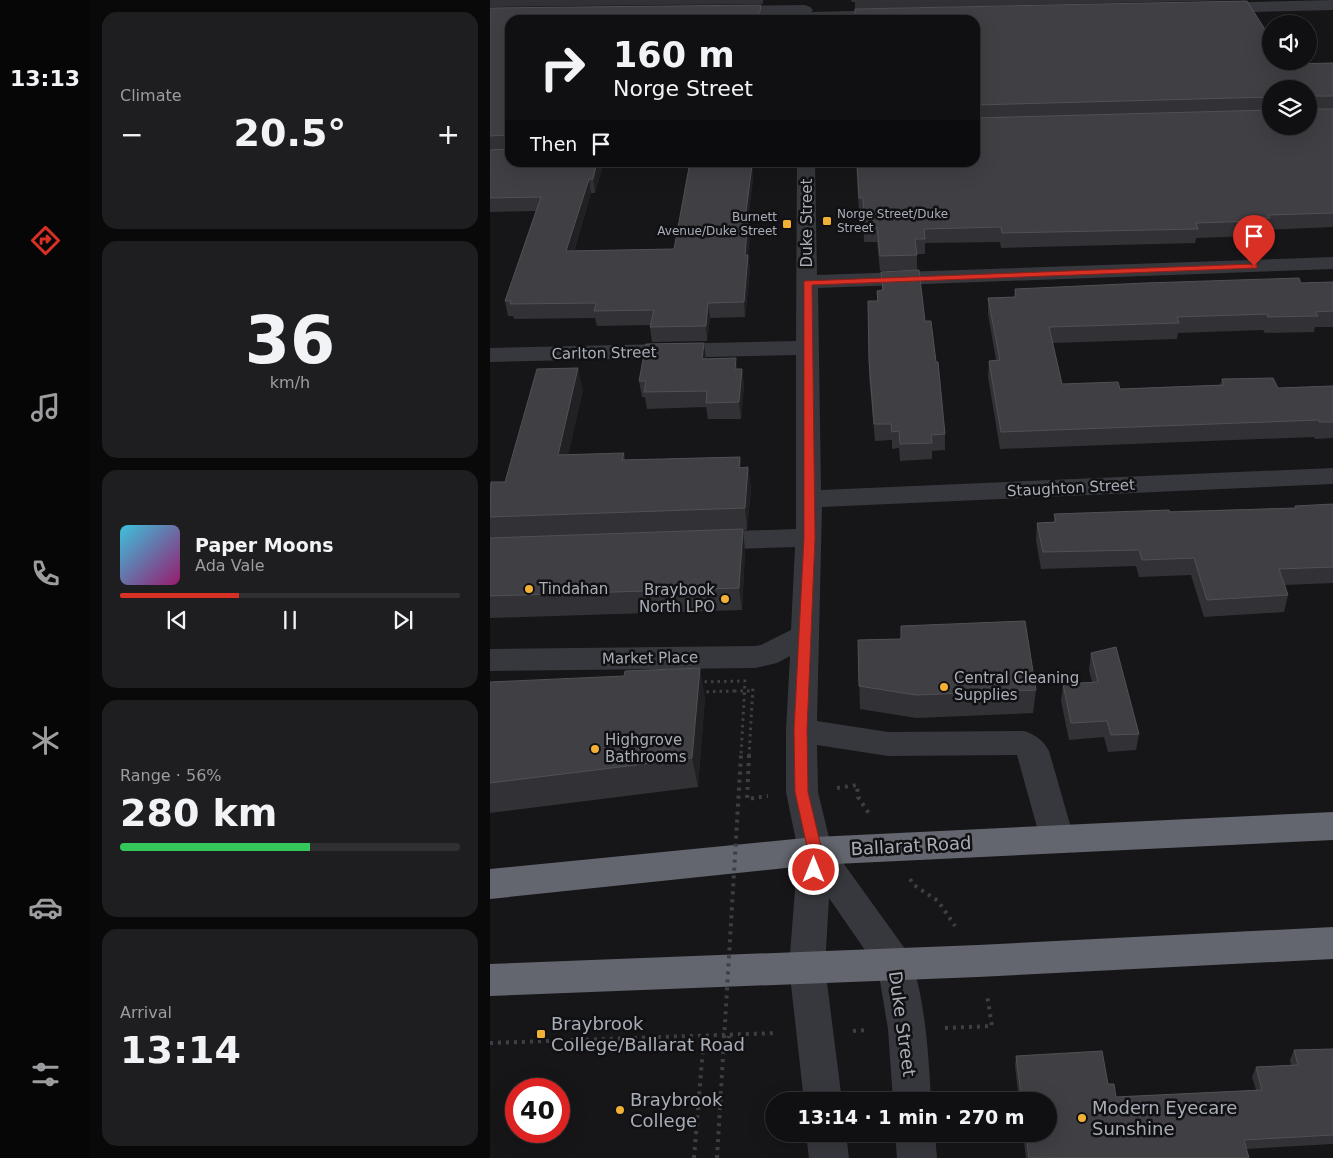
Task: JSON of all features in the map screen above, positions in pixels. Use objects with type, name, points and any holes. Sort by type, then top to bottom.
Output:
[{"type":"highway","name":"Ballarat Road","points":[[490,884],[815,851],[1333,826]]},
{"type":"highway","points":[[490,980],[978,961],[1333,943]]},
{"type":"street","points":[[1195,8],[1333,5]]},
{"type":"street","points":[[705,11],[908,14]]},
{"type":"street","name":"Duke Street","points":[[806,167],[809,538],[800,730],[802,792],[815,851],[807,967],[822,1092]]},
{"type":"street","points":[[807,282],[1333,263]]},
{"type":"street","name":"Carlton Street","points":[[490,355],[808,348]]},
{"type":"street","name":"Staughton Street","points":[[809,500],[1333,476]]},
{"type":"street","points":[[678,542],[809,538]]},
{"type":"street","name":"Market Place","points":[[490,660],[755,657],[767,655],[805,635]]},
{"type":"street","points":[[800,730],[888,744],[1024,743],[1033,751],[1057,838]]},
{"type":"street","name":"Duke Street","points":[[815,851],[895,964],[907,1030],[911,1092]]},
{"type":"street","points":[[827,1142],[829,1158]]},
{"type":"street","points":[[916,1142],[917,1158]]},
{"type":"path","points":[[689,683],[745,681],[717,1158]]},
{"type":"path","points":[[696,693],[753,691],[747,799]]},
{"type":"path","points":[[490,1043],[992,1026],[989,1002],[978,961],[938,901],[914,885],[891,846],[858,798],[857,785]]},
{"type":"path","points":[[694,1158],[703,1048],[728,1047],[729,1036]]},
{"type":"building","points":[[1247,1],[1262,25],[1262,70],[1317,70],[1317,63],[1333,63],[1333,96],[1317,96],[1317,80],[1262,80],[1262,97],[980,105],[980,15],[855,15],[855,9]]},
{"type":"building","points":[[761,5],[760,15],[505,15],[505,135],[490,136],[490,8]]},
{"type":"building","points":[[1317,109],[1333,109],[1333,213],[1268,215],[1270,218],[1252,218],[1254,221],[1196,223],[1198,229],[1002,233],[1001,227],[924,229],[925,239],[915,239],[917,255],[880,256],[877,227],[864,228],[863,198],[859,198],[857,167],[980,167],[980,118],[1262,110],[1262,135],[1317,135]]},
{"type":"building","points":[[505,149],[505,167],[596,167],[593,179],[589,179],[566,251],[674,249],[689,167],[752,167],[745,220],[748,219],[745,255],[748,255],[744,302],[708,303],[706,326],[650,327],[654,310],[594,311],[596,303],[510,304],[511,301],[505,301],[541,197],[490,198],[490,150]]},
{"type":"building","points":[[919,270],[925,321],[931,321],[936,362],[938,362],[945,434],[931,435],[932,443],[900,444],[899,431],[892,432],[891,424],[874,424],[869,360],[868,301],[878,301],[877,291],[883,290],[881,272]]},
{"type":"building","points":[[1299,278],[1301,283],[1333,282],[1333,311],[1315,312],[1318,316],[1268,317],[1267,314],[1177,317],[1179,323],[1049,327],[1062,384],[1118,382],[1120,389],[1224,385],[1222,379],[1273,378],[1278,388],[1333,386],[1333,422],[1319,422],[1319,420],[1001,432],[989,361],[1000,360],[988,298],[1016,297],[1015,289]]},
{"type":"building","points":[[704,343],[702,359],[736,358],[735,369],[742,369],[739,402],[706,403],[707,391],[644,392],[646,381],[639,381],[646,344]]},
{"type":"building","points":[[578,368],[558,455],[624,453],[622,460],[740,457],[739,468],[748,467],[745,508],[490,517],[491,482],[505,482],[537,369]]},
{"type":"building","points":[[1333,504],[1333,567],[1279,569],[1288,595],[1207,600],[1194,558],[1142,560],[1139,550],[1043,552],[1037,523],[1056,522],[1054,514],[1296,508],[1295,506]]},
{"type":"building","points":[[743,529],[739,588],[490,596],[490,538]]},
{"type":"building","name":"Central Cleaning Supplies","points":[[1025,621],[1036,690],[916,695],[859,686],[858,640],[901,639],[901,626]]},
{"type":"building","points":[[1116,647],[1139,734],[1111,735],[1107,721],[1071,723],[1063,684],[1098,682],[1091,653]]},
{"type":"building","name":"Highgrove Bathrooms","points":[[700,668],[692,758],[490,783],[490,682],[624,676],[625,671]]},
{"type":"building","points":[[1333,1049],[1333,1135],[1244,1140],[1249,1158],[1029,1158],[1027,1142],[1057,1142],[1057,1092],[1021,1092],[1016,1056],[1102,1051],[1108,1084],[1114,1084],[1116,1097],[1262,1090],[1256,1067],[1298,1065],[1294,1050]]},
{"type":"place","name":"Norge Street/Duke Street","points":[[827,221]]},
{"type":"place","name":"Burnett Avenue/Duke Street","points":[[787,224]]},
{"type":"place","name":"Tindahan","points":[[529,589]]},
{"type":"place","name":"Braybook North LPO","points":[[725,599]]},
{"type":"place","name":"Central Cleaning Supplies","points":[[944,687]]},
{"type":"place","name":"Highgrove Bathrooms","points":[[595,749]]},
{"type":"place","name":"Braybrook College/Ballarat Road","points":[[541,1034]]},
{"type":"place","name":"Braybrook College","points":[[620,1110]]},
{"type":"place","name":"Modern Eyecare Sunshine","points":[[1082,1118]]},
{"type":"route","points":[[814,870],[815,851],[802,792],[800,730],[809,538],[807,282],[1254,266]]}]
